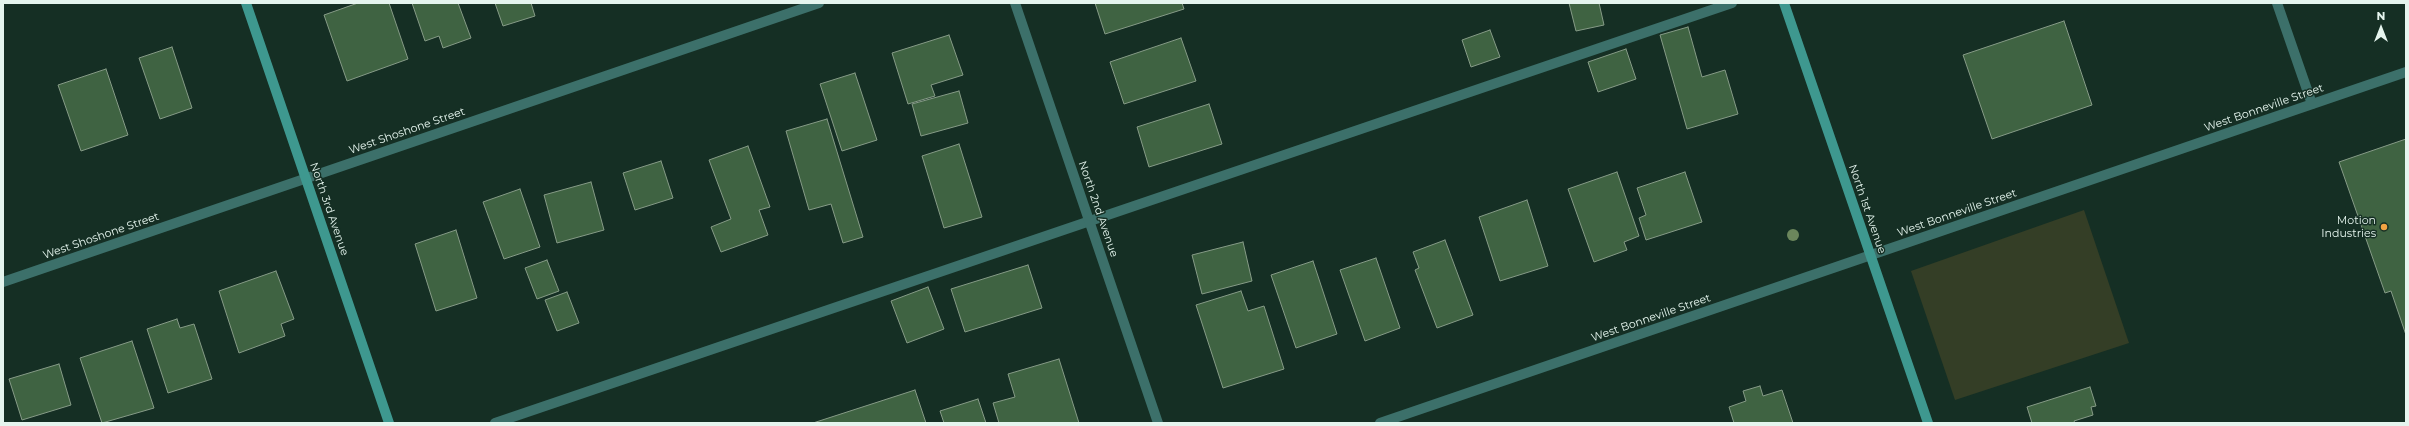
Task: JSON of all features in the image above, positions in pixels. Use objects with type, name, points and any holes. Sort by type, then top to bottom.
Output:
[{"type":"street","name":"North 3rd Avenue","points":[[246,3],[389,423]]},
{"type":"street","name":"West Shoshone Street","points":[[3,282],[819,3]]},
{"type":"street","name":"North 2nd Avenue","points":[[1015,3],[1158,423]]},
{"type":"street","points":[[495,423],[1089,220],[1732,3]]},
{"type":"street","name":"North 1st Avenue","points":[[1784,3],[1928,423]]},
{"type":"street","points":[[2277,3],[2312,104]]},
{"type":"street","name":"West Bonneville Street","points":[[1380,423],[2406,72]]},
{"type":"green space","points":[[2084,210],[2129,343],[1955,400],[1911,271]]},
{"type":"building","points":[[358,3],[389,3],[408,59],[347,81],[324,15]]},
{"type":"building","points":[[412,3],[458,3],[471,38],[443,48],[439,36],[425,41]]},
{"type":"building","points":[[495,3],[531,3],[535,16],[503,26]]},
{"type":"building","points":[[1095,3],[1182,3],[1184,9],[1105,34]]},
{"type":"building","points":[[1569,3],[1599,3],[1604,25],[1576,31]]},
{"type":"building","points":[[2064,21],[2092,105],[1992,139],[1963,55]]},
{"type":"building","points":[[1688,27],[1702,77],[1725,70],[1738,114],[1687,129],[1660,35]]},
{"type":"building","points":[[1490,30],[1500,57],[1471,67],[1462,40]]},
{"type":"building","points":[[949,35],[963,75],[931,85],[935,96],[908,104],[892,53]]},
{"type":"building","points":[[1181,38],[1196,81],[1124,104],[1110,62]]},
{"type":"building","points":[[172,47],[192,108],[160,119],[139,58]]},
{"type":"building","points":[[1626,49],[1636,79],[1598,92],[1588,62]]},
{"type":"building","points":[[106,69],[128,135],[81,151],[58,85]]},
{"type":"building","points":[[855,73],[877,140],[842,151],[820,84]]},
{"type":"building","points":[[959,91],[968,123],[921,136],[912,104]]},
{"type":"building","points":[[1209,104],[1222,144],[1149,167],[1137,127]]},
{"type":"building","points":[[827,119],[863,237],[843,243],[831,204],[809,210],[786,131]]},
{"type":"building","name":"Motion Industries","points":[[2406,139],[2406,335],[2391,291],[2385,293],[2339,162]]},
{"type":"building","points":[[959,144],[982,217],[944,228],[922,156]]},
{"type":"building","points":[[748,146],[770,207],[759,210],[768,235],[721,252],[711,227],[731,219],[709,160]]},
{"type":"building","points":[[661,161],[673,198],[635,210],[623,173]]},
{"type":"building","points":[[1617,172],[1639,236],[1624,242],[1627,250],[1594,262],[1568,189]]},
{"type":"building","points":[[1685,172],[1702,222],[1646,240],[1639,218],[1646,215],[1637,188]]},
{"type":"building","points":[[591,182],[604,230],[557,243],[544,195]]},
{"type":"building","points":[[520,189],[540,247],[504,259],[483,202]]},
{"type":"building","points":[[1527,200],[1548,266],[1500,281],[1479,217]]},
{"type":"building","points":[[456,230],[477,298],[436,311],[415,244]]},
{"type":"building","points":[[1445,240],[1473,315],[1437,328],[1415,270],[1419,268],[1413,252]]},
{"type":"building","points":[[1243,242],[1252,281],[1202,294],[1192,255]]},
{"type":"building","points":[[1376,258],[1400,328],[1365,341],[1340,270]]},
{"type":"building","points":[[547,260],[559,291],[537,299],[525,268]]},
{"type":"building","points":[[1313,261],[1337,334],[1296,348],[1271,275]]},
{"type":"building","points":[[1028,265],[1042,308],[965,332],[951,289]]},
{"type":"building","points":[[276,271],[294,319],[281,324],[285,336],[239,353],[219,291]]},
{"type":"building","points":[[928,287],[944,329],[907,343],[891,301]]},
{"type":"building","points":[[1241,291],[1248,311],[1264,306],[1284,369],[1223,388],[1196,305]]},
{"type":"building","points":[[567,292],[579,323],[557,331],[545,300]]},
{"type":"building","points":[[177,319],[180,328],[194,324],[212,379],[168,393],[147,329]]},
{"type":"building","points":[[132,341],[154,408],[102,423],[80,358]]},
{"type":"building","points":[[1059,359],[1079,423],[999,423],[993,403],[1015,397],[1008,374]]},
{"type":"building","points":[[59,364],[71,405],[22,420],[9,379]]},
{"type":"building","points":[[1760,386],[1763,396],[1782,390],[1793,423],[1734,423],[1729,407],[1746,401],[1743,391]]},
{"type":"building","points":[[2090,387],[2096,406],[2091,407],[2093,415],[2074,421],[2075,423],[2032,423],[2027,407]]},
{"type":"building","points":[[915,390],[926,423],[813,423]]},
{"type":"building","points":[[978,399],[986,423],[944,423],[940,411]]},
{"type":"place","name":"Motion Industries","points":[[2384,227]]}]
